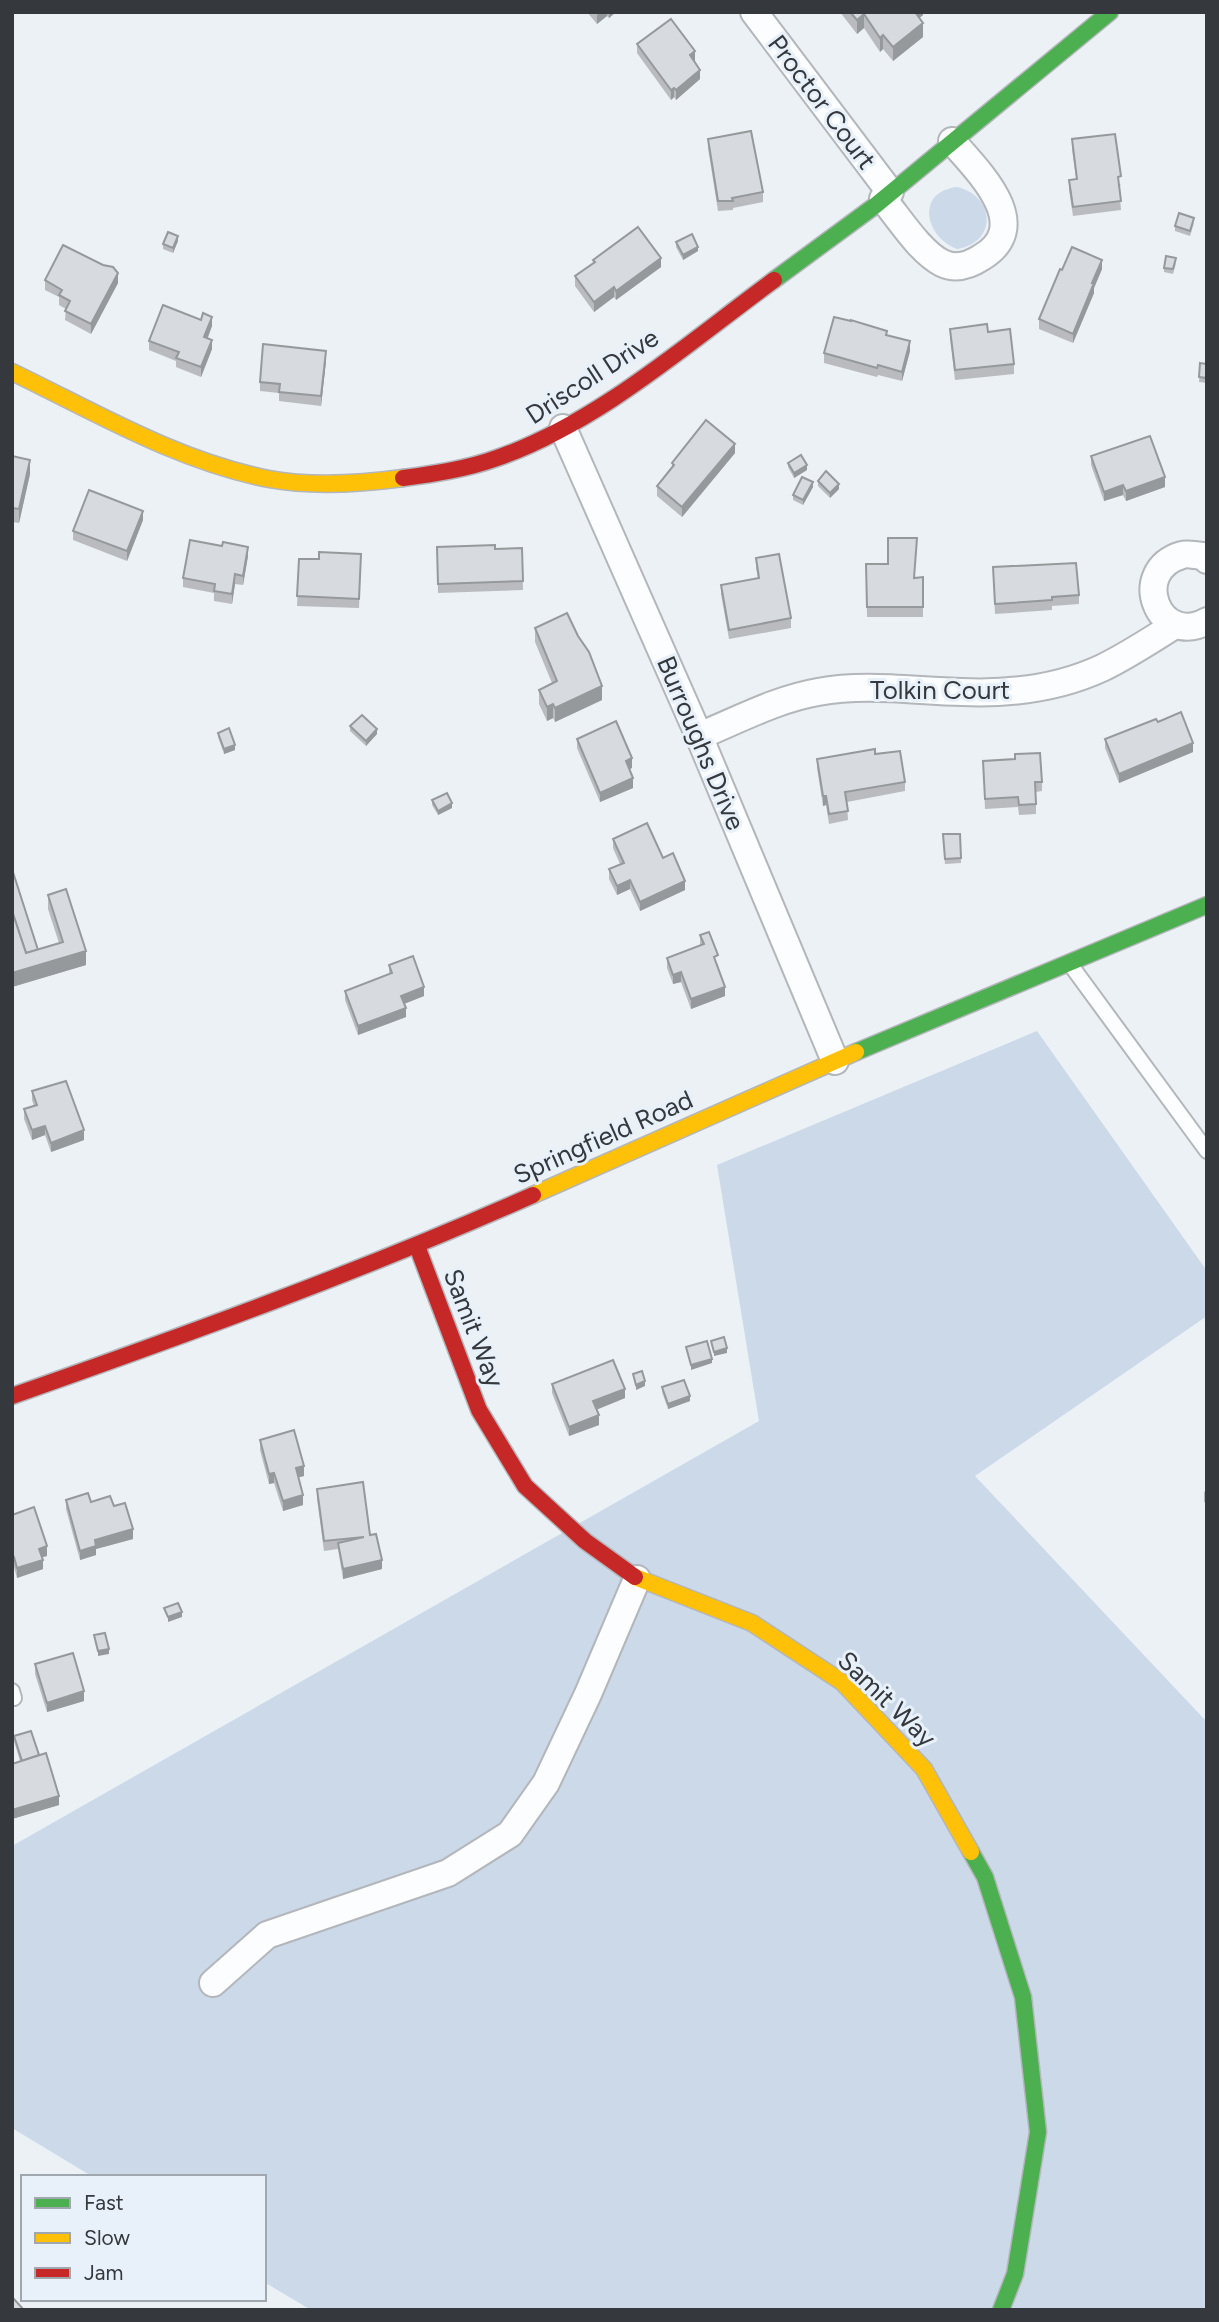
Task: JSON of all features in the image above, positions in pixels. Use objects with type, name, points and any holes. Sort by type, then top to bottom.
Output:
[{"type":"street","name":"Proctor Court","points":[[754,12],[886,195]]},
{"type":"street","name":"Driscoll Drive","points":[[12,372],[189,455],[271,479],[314,483],[373,483],[425,475],[496,459],[563,428],[695,338],[886,195],[1110,12]]},
{"type":"street","points":[[886,195],[922,246],[943,264],[957,267],[972,263],[988,254],[1000,241],[1004,216],[980,173],[952,141]]},
{"type":"street","name":"Burroughs Drive","points":[[563,428],[699,736],[835,1061]]},
{"type":"street","points":[[1207,560],[1204,556],[1184,554],[1167,562],[1154,579],[1154,603],[1161,614],[1175,625],[1195,628],[1207,621]]},
{"type":"street","name":"Tolkin Court","points":[[699,736],[789,699],[820,691],[879,688],[965,692],[1018,691],[1060,682],[1100,669],[1175,625]]},
{"type":"street","name":"Springfield Road","points":[[12,1396],[221,1322],[417,1246],[835,1061],[1207,905]]},
{"type":"street","name":"Samit Way","points":[[417,1246],[479,1410],[525,1486],[585,1541],[636,1579],[752,1623],[842,1682],[923,1769],[985,1877],[1023,1997],[1038,2132],[1015,2274],[1001,2310]]},
{"type":"street","points":[[213,1983],[267,1935],[448,1873],[510,1834],[546,1783],[588,1694],[636,1579]]},
{"type":"lane","points":[[1070,962],[1207,1151]]},
{"type":"shaded area","points":[[957,187],[979,199],[987,218],[980,237],[971,245],[957,249],[938,235],[929,215],[935,197]]},
{"type":"shaded area","points":[[1037,1031],[1207,1271],[1207,1316],[975,1476],[1207,1722],[1207,2310],[311,2310],[266,2283],[266,2175],[90,2175],[12,2128],[12,1846],[759,1421],[717,1165]]},
{"type":"building","points":[[850,12],[915,12],[923,23],[893,47],[883,35],[880,38],[864,14],[857,20]]},
{"type":"building","points":[[671,19],[695,51],[690,55],[700,70],[676,90],[671,90],[637,44]]},
{"type":"building","points":[[751,131],[763,192],[732,198],[733,201],[718,201],[708,139]]},
{"type":"building","points":[[1115,134],[1121,176],[1118,177],[1121,201],[1073,207],[1069,180],[1077,179],[1072,139]]},
{"type":"building","points":[[1179,213],[1194,218],[1190,231],[1175,226]]},
{"type":"building","points":[[638,227],[661,258],[616,291],[614,287],[594,302],[575,276]]},
{"type":"building","points":[[168,232],[178,236],[173,248],[163,244]]},
{"type":"building","points":[[692,234],[698,247],[683,255],[676,242]]},
{"type":"building","points":[[63,245],[103,265],[113,267],[118,273],[91,324],[65,311],[70,301],[59,295],[62,290],[45,280]]},
{"type":"building","points":[[1072,247],[1102,260],[1073,334],[1039,319]]},
{"type":"building","points":[[1166,256],[1176,258],[1173,269],[1164,268]]},
{"type":"building","points":[[163,305],[201,320],[203,313],[212,317],[204,337],[212,340],[201,367],[176,358],[179,352],[149,341]]},
{"type":"building","points":[[834,317],[887,331],[886,335],[910,341],[902,372],[824,353]]},
{"type":"building","points":[[987,324],[988,332],[1010,329],[1014,364],[955,370],[950,329]]},
{"type":"building","points":[[263,344],[326,351],[321,396],[279,392],[280,384],[260,382]]},
{"type":"building","points":[[1200,363],[1207,364],[1207,378],[1199,377]]},
{"type":"building","points":[[706,420],[735,444],[682,507],[657,486]]},
{"type":"building","points":[[1150,436],[1165,477],[1126,491],[1123,485],[1104,492],[1091,456]]},
{"type":"building","points":[[801,455],[807,465],[794,473],[788,463]]},
{"type":"building","points":[[12,456],[30,460],[19,509],[12,508]]},
{"type":"building","points":[[826,471],[839,484],[830,493],[818,481]]},
{"type":"building","points":[[802,477],[813,482],[803,500],[793,495]]},
{"type":"building","points":[[89,490],[143,511],[127,551],[73,531]]},
{"type":"building","points":[[888,538],[917,538],[914,578],[923,577],[923,607],[867,607],[866,564],[888,564]]},
{"type":"building","points":[[190,540],[222,546],[223,542],[248,547],[243,576],[235,574],[232,594],[214,591],[215,584],[183,578]]},
{"type":"building","points":[[495,545],[495,549],[522,548],[523,581],[438,584],[437,547]]},
{"type":"building","points":[[319,552],[361,554],[359,599],[297,596],[299,559],[319,559]]},
{"type":"building","points":[[779,554],[791,618],[729,630],[721,585],[759,578],[756,558]]},
{"type":"building","points":[[1076,563],[1079,595],[995,604],[993,567]]},
{"type":"building","points":[[567,613],[589,652],[602,686],[555,708],[553,704],[547,707],[539,690],[557,681],[535,628]]},
{"type":"building","points":[[1181,712],[1193,743],[1119,774],[1105,739]]},
{"type":"building","points":[[362,715],[377,729],[366,741],[350,726]]},
{"type":"building","points":[[616,721],[632,758],[626,761],[633,778],[600,793],[577,739]]},
{"type":"building","points":[[229,728],[235,745],[224,749],[218,733]]},
{"type":"building","points":[[875,749],[875,754],[900,751],[905,782],[845,792],[848,811],[829,814],[817,759]]},
{"type":"building","points":[[1040,753],[1042,782],[1035,782],[1036,804],[1019,805],[1018,797],[985,799],[983,761],[1015,759],[1015,754]]},
{"type":"building","points":[[447,793],[452,803],[438,811],[432,800]]},
{"type":"building","points":[[647,823],[663,858],[673,853],[685,881],[640,902],[630,880],[617,886],[609,869],[624,863],[613,839]]},
{"type":"building","points":[[943,834],[960,834],[961,858],[945,859]]},
{"type":"building","points":[[12,869],[38,950],[26,953],[12,911]]},
{"type":"building","points":[[66,889],[86,951],[12,973],[12,911],[26,953],[63,942],[48,895]]},
{"type":"building","points":[[709,932],[718,955],[714,957],[725,987],[691,999],[681,972],[673,975],[667,958],[704,944],[700,935]]},
{"type":"building","points":[[413,956],[424,987],[401,996],[406,1008],[358,1026],[345,991],[392,973],[389,965]]},
{"type":"building","points":[[66,1081],[84,1130],[51,1143],[45,1126],[32,1130],[24,1109],[37,1105],[32,1091]]},
{"type":"building","points":[[724,1337],[727,1348],[714,1352],[711,1341]]},
{"type":"building","points":[[707,1341],[712,1359],[691,1365],[686,1347]]},
{"type":"building","points":[[613,1360],[625,1389],[593,1401],[599,1415],[569,1427],[552,1384]]},
{"type":"building","points":[[642,1371],[645,1381],[636,1385],[633,1374]]},
{"type":"building","points":[[684,1380],[690,1396],[668,1404],[662,1387]]},
{"type":"building","points":[[294,1430],[304,1466],[296,1468],[303,1495],[283,1501],[274,1473],[269,1474],[260,1440]]},
{"type":"building","points":[[363,1482],[370,1535],[376,1534],[382,1560],[343,1569],[338,1543],[364,1537],[324,1541],[317,1489]]},
{"type":"building","points":[[88,1493],[91,1502],[110,1496],[114,1506],[125,1503],[133,1529],[95,1540],[96,1546],[80,1551],[66,1500]]},
{"type":"building","points":[[34,1507],[47,1546],[39,1549],[43,1560],[17,1568],[14,1557],[12,1558],[12,1515]]},
{"type":"building","points":[[178,1603],[182,1612],[168,1617],[164,1608]]},
{"type":"building","points":[[105,1633],[109,1649],[98,1651],[94,1635]]},
{"type":"building","points":[[73,1653],[84,1691],[47,1703],[35,1664]]},
{"type":"building","points":[[31,1731],[39,1755],[22,1761],[14,1736]]},
{"type":"building","points":[[46,1753],[59,1796],[12,1810],[12,1764]]},
{"type":"building","points":[[13,2298],[24,2310],[12,2310]]},
{"type":"traffic: fast","points":[[774,280],[876,205],[1110,12]]},
{"type":"traffic: fast","points":[[856,1052],[1207,905]]},
{"type":"traffic: fast","points":[[971,1852],[985,1877],[1023,1997],[1038,2132],[1015,2274],[1001,2310]]},
{"type":"traffic: slow","points":[[12,372],[137,434],[235,471],[286,482],[319,484],[403,478]]},
{"type":"traffic: slow","points":[[533,1195],[856,1052]]},
{"type":"traffic: slow","points":[[635,1577],[752,1623],[842,1682],[924,1769],[971,1852]]},
{"type":"traffic: jam","points":[[403,478],[486,462],[534,443],[571,424],[641,380],[774,280]]},
{"type":"traffic: jam","points":[[12,1396],[274,1301],[533,1195]]},
{"type":"traffic: jam","points":[[417,1246],[479,1410],[525,1486],[585,1541],[635,1577]]}]
